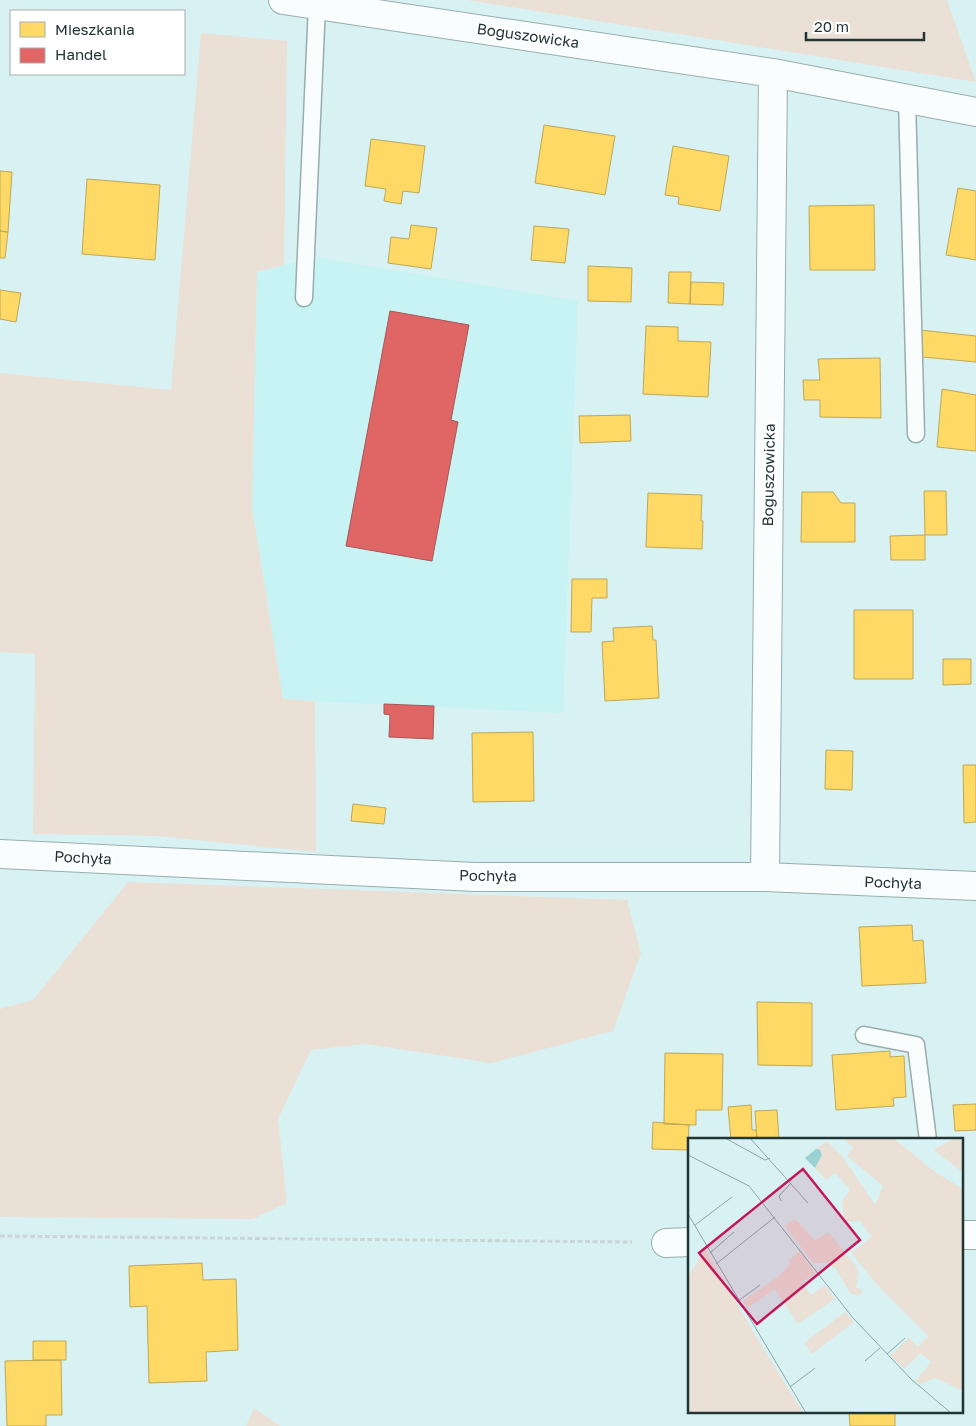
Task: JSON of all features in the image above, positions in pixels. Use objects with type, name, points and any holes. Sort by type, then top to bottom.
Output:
[{"type":"street","name":"Boguszowicka","points":[[283,0],[773,73],[976,112]]},
{"type":"street","name":"Boguszowicka","points":[[765,877],[773,73]]},
{"type":"street","name":"Pochyła","points":[[0,854],[475,877],[765,877],[976,886]]},
{"type":"lane","points":[[304,298],[317,5]]},
{"type":"lane","points":[[907,99],[916,434]]},
{"type":"lane","points":[[864,1035],[916,1045],[928,1138]]},
{"type":"path","points":[[0,1236],[678,1243]]},
{"type":"shaded area","points":[[467,0],[947,0],[976,82]]},
{"type":"shaded area","points":[[201,33],[287,41],[284,265],[257,272],[252,508],[283,699],[315,701],[316,852],[156,836],[33,834],[35,654],[0,652],[0,373],[171,390]]},
{"type":"shaded area","points":[[315,257],[578,301],[563,713],[283,700],[252,508],[257,272]]},
{"type":"shaded area","points":[[128,882],[627,900],[641,953],[613,1031],[491,1063],[366,1044],[311,1050],[278,1119],[287,1203],[253,1219],[0,1217],[0,1009],[33,1000]]},
{"type":"shaded area","points":[[254,1408],[280,1426],[246,1426]]},
{"type":"building: Mieszkania","points":[[544,125],[615,136],[605,195],[535,183]]},
{"type":"building: Mieszkania","points":[[371,139],[425,146],[419,193],[403,191],[401,204],[384,201],[386,189],[365,186]]},
{"type":"building: Mieszkania","points":[[673,146],[729,156],[720,211],[678,204],[679,197],[665,195]]},
{"type":"building: Mieszkania","points":[[0,171],[12,172],[8,232],[0,231]]},
{"type":"building: Mieszkania","points":[[87,179],[160,185],[155,260],[82,254]]},
{"type":"building: Mieszkania","points":[[958,188],[976,191],[976,260],[946,255]]},
{"type":"building: Mieszkania","points":[[874,205],[875,270],[810,270],[809,206]]},
{"type":"building: Mieszkania","points":[[411,225],[437,228],[431,269],[388,263],[391,237],[409,239]]},
{"type":"building: Mieszkania","points":[[534,226],[569,229],[565,263],[531,260]]},
{"type":"building: Mieszkania","points":[[0,231],[8,232],[5,258],[0,258]]},
{"type":"building: Mieszkania","points":[[588,266],[632,268],[631,302],[588,301]]},
{"type":"building: Mieszkania","points":[[669,272],[691,272],[690,304],[668,303]]},
{"type":"building: Mieszkania","points":[[691,282],[724,283],[723,305],[690,304]]},
{"type":"building: Mieszkania","points":[[0,290],[21,293],[16,322],[0,319]]},
{"type":"building: Mieszkania","points":[[646,326],[678,327],[678,341],[711,342],[708,397],[643,394]]},
{"type":"building: Mieszkania","points":[[920,330],[976,336],[976,362],[922,357]]},
{"type":"building: Mieszkania","points":[[880,358],[881,418],[820,417],[820,400],[804,400],[803,380],[820,380],[818,359]]},
{"type":"building: Mieszkania","points":[[942,389],[976,395],[976,451],[937,447]]},
{"type":"building: Mieszkania","points":[[630,415],[631,441],[580,443],[579,416]]},
{"type":"building: Mieszkania","points":[[924,491],[946,491],[947,535],[925,535]]},
{"type":"building: Mieszkania","points":[[802,492],[833,492],[841,503],[855,503],[855,542],[801,542]]},
{"type":"building: Mieszkania","points":[[648,493],[702,495],[702,549],[646,547]]},
{"type":"building: Mieszkania","points":[[925,535],[925,560],[891,560],[890,536]]},
{"type":"building: Mieszkania","points":[[572,579],[607,579],[607,598],[592,598],[591,632],[571,632]]},
{"type":"building: Mieszkania","points":[[854,610],[913,610],[913,679],[854,679]]},
{"type":"building: Mieszkania","points":[[652,626],[653,640],[656,640],[659,698],[605,701],[602,642],[614,641],[613,628]]},
{"type":"building: Mieszkania","points":[[943,659],[971,659],[971,684],[943,685]]},
{"type":"building: Mieszkania","points":[[533,732],[534,801],[473,802],[472,733]]},
{"type":"building: Mieszkania","points":[[826,750],[853,751],[852,790],[825,789]]},
{"type":"building: Mieszkania","points":[[963,765],[976,765],[976,822],[964,823]]},
{"type":"building: Mieszkania","points":[[353,804],[386,808],[384,824],[351,821]]},
{"type":"building: Mieszkania","points":[[912,925],[913,941],[923,940],[926,983],[862,986],[859,927]]},
{"type":"building: Mieszkania","points":[[757,1002],[812,1003],[812,1066],[758,1065]]},
{"type":"building: Mieszkania","points":[[890,1051],[890,1057],[904,1056],[906,1097],[893,1098],[894,1106],[836,1110],[832,1055]]},
{"type":"building: Mieszkania","points":[[665,1053],[723,1054],[722,1110],[696,1110],[696,1125],[664,1124]]},
{"type":"building: Mieszkania","points":[[976,1104],[976,1130],[955,1131],[953,1105]]},
{"type":"building: Mieszkania","points":[[751,1105],[752,1130],[756,1130],[757,1138],[731,1138],[728,1107]]},
{"type":"building: Mieszkania","points":[[777,1110],[779,1138],[757,1138],[755,1111]]},
{"type":"building: Mieszkania","points":[[653,1122],[689,1125],[688,1150],[652,1149]]},
{"type":"building: Mieszkania","points":[[202,1263],[203,1280],[236,1279],[238,1350],[206,1352],[207,1381],[149,1383],[147,1306],[130,1307],[129,1266]]},
{"type":"building: Mieszkania","points":[[33,1341],[66,1341],[66,1360],[33,1360]]},
{"type":"building: Mieszkania","points":[[61,1360],[62,1415],[46,1415],[46,1426],[7,1426],[5,1361]]},
{"type":"building: Mieszkania","points":[[849,1414],[895,1414],[895,1426],[850,1426]]},
{"type":"building: Handel","points":[[390,311],[469,325],[451,420],[458,422],[432,561],[346,546]]},
{"type":"building: Handel","points":[[384,704],[434,706],[433,739],[389,737],[390,715],[384,714]]}]
